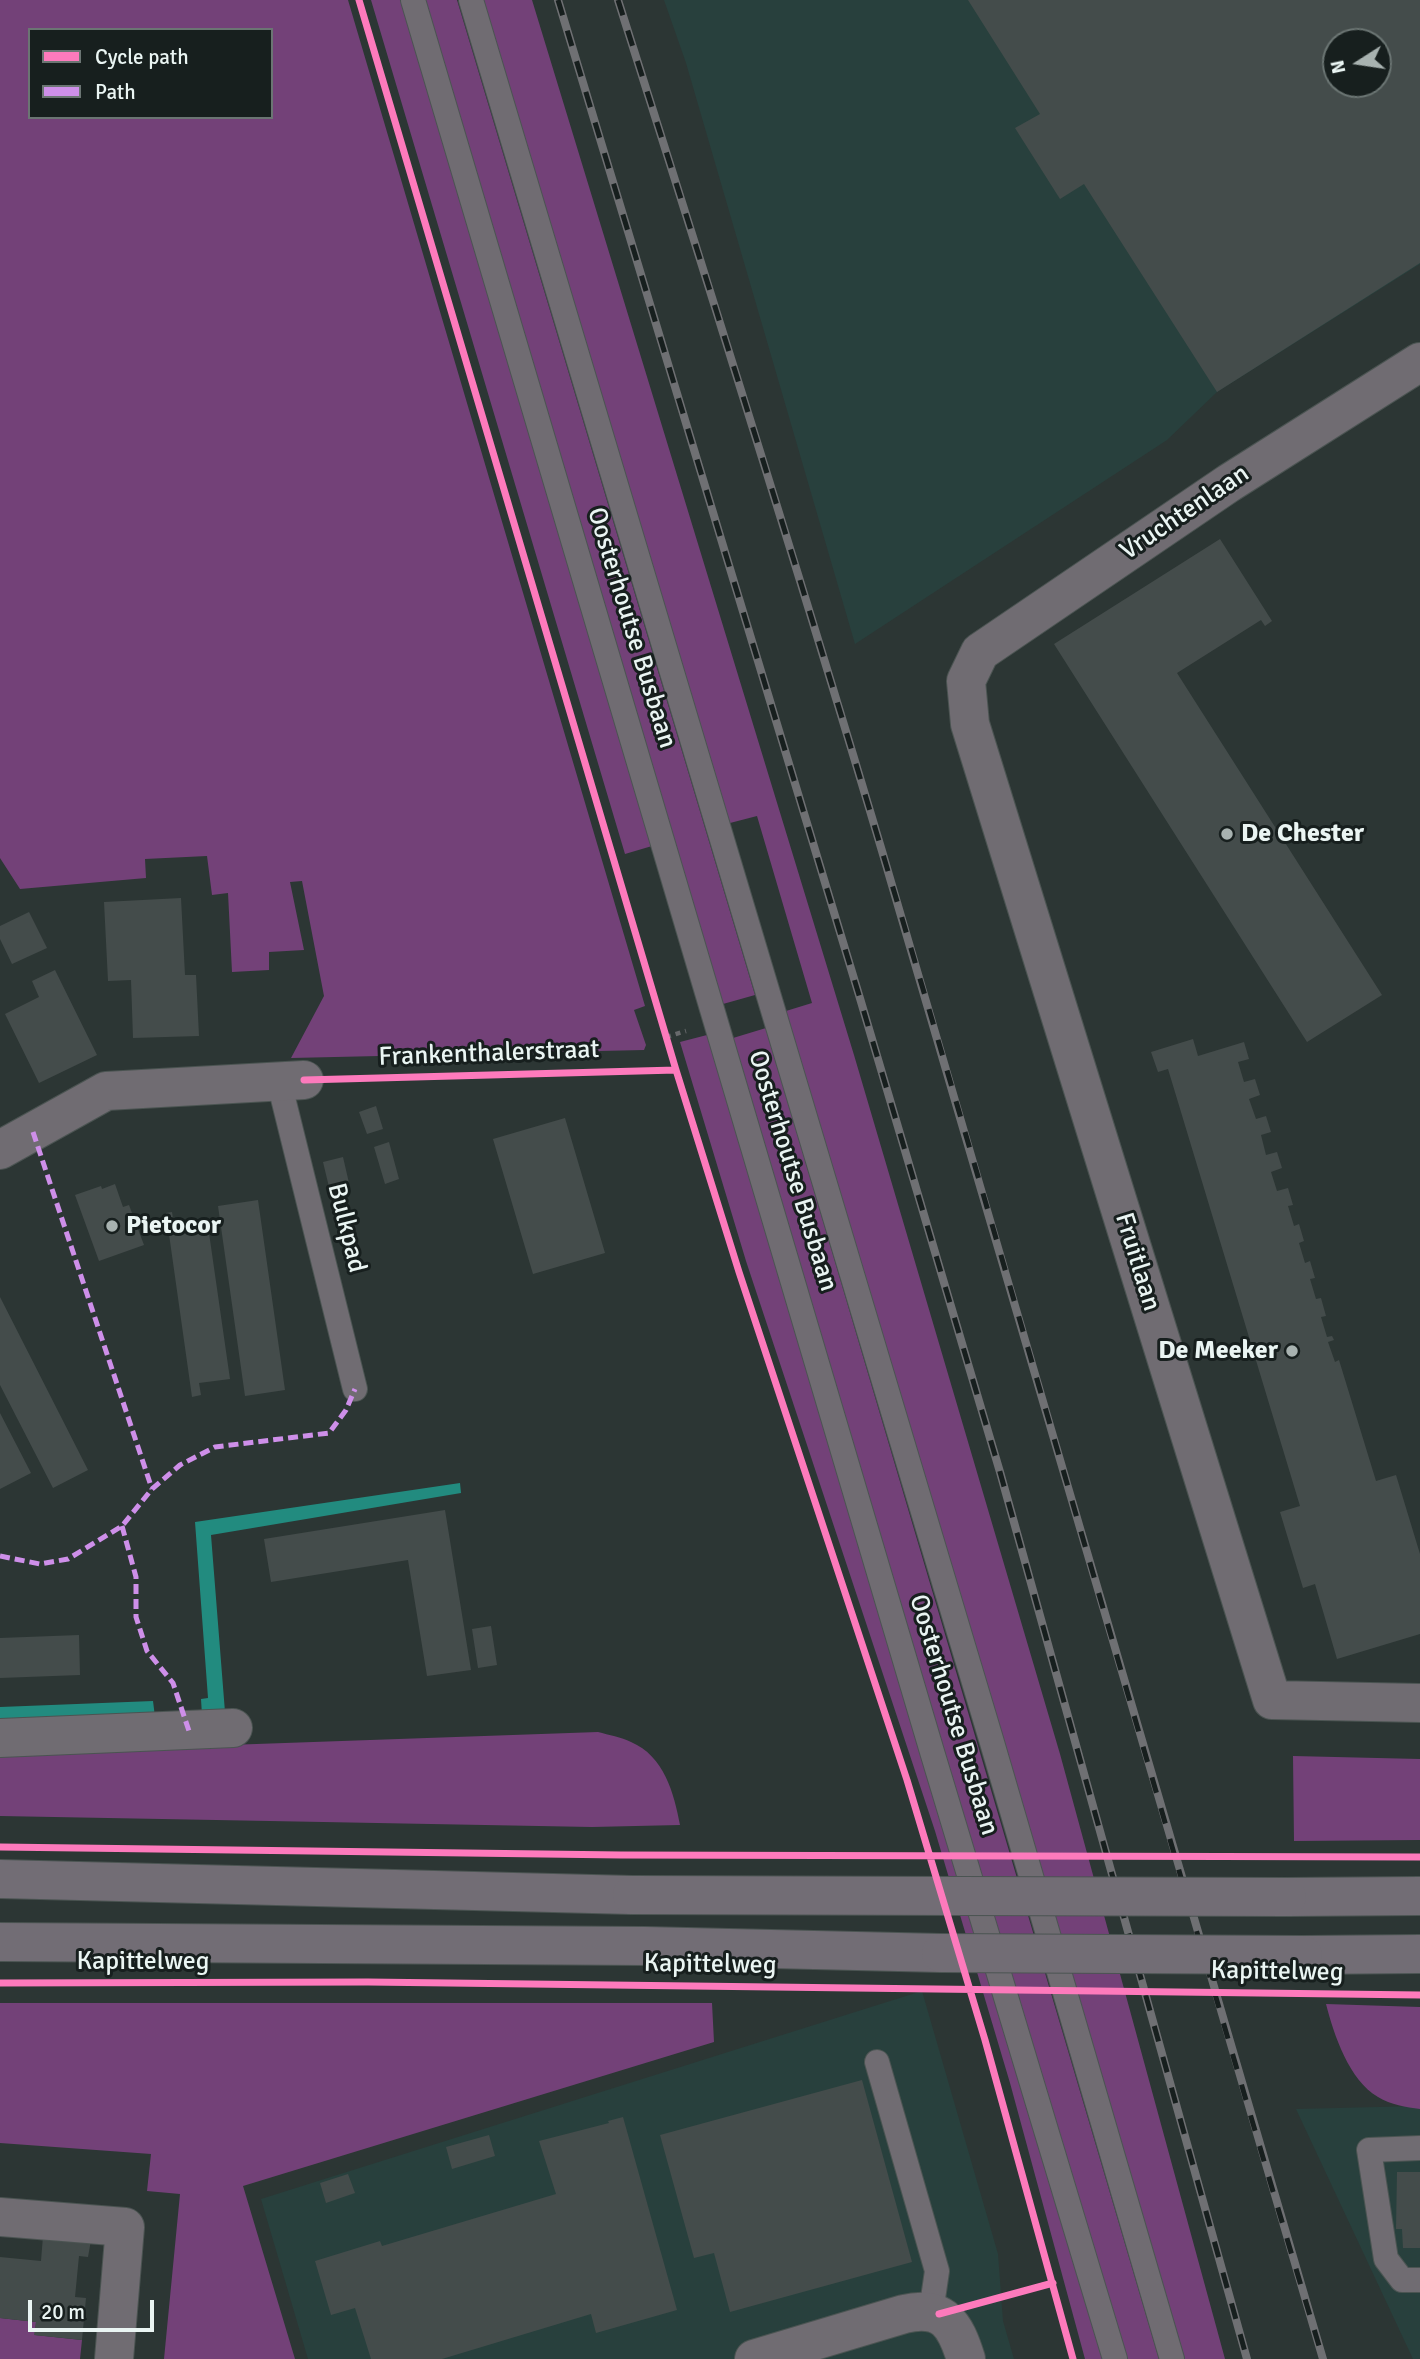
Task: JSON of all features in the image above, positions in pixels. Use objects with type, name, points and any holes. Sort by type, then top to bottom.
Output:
[{"type":"street","name":"Vruchtenlaan","points":[[966,681],[980,652],[1229,482],[1420,362]]},
{"type":"street","name":"Fruitlaan","points":[[966,681],[970,724],[1272,1699],[1420,1703]]},
{"type":"street","points":[[0,1150],[106,1091],[292,1081]]},
{"type":"street","points":[[0,1738],[233,1728]]},
{"type":"street","points":[[0,1879],[632,1895],[1420,1896]]},
{"type":"street","name":"Kapittelweg","points":[[0,1942],[645,1945],[941,1953],[1420,1954]]},
{"type":"street","points":[[0,2217],[125,2227],[114,2359]]},
{"type":"street","points":[[754,2359],[904,2314],[935,2313],[955,2328],[965,2359]]},
{"type":"lane","name":"Oosterhoutse Busbaan","points":[[413,0],[933,1755],[1115,2359]]},
{"type":"lane","name":"Oosterhoutse Busbaan","points":[[471,0],[991,1739],[1172,2359]]},
{"type":"lane","name":"Bulkpad","points":[[292,1081],[355,1389]]},
{"type":"lane","points":[[877,2062],[937,2271],[935,2313]]},
{"type":"lane","points":[[1420,2148],[1369,2150],[1386,2259],[1402,2280],[1420,2280]]},
{"type":"path","points":[[662,1023],[669,1048]]},
{"type":"path","points":[[666,1037],[678,1033]]},
{"type":"shaded area","points":[[0,0],[348,0],[645,1006],[634,1010],[646,1045],[644,1050],[291,1058],[324,996],[302,881],[290,882],[304,950],[269,952],[269,970],[232,972],[228,893],[212,895],[207,856],[145,859],[146,878],[20,889],[0,858]]},
{"type":"shaded area","points":[[371,0],[401,0],[652,846],[625,854]]},
{"type":"shaded area","points":[[425,0],[457,0],[755,995],[723,1004]]},
{"type":"shaded area","points":[[483,0],[532,0],[854,1055],[1060,1754],[1225,2359],[1185,2359],[829,1165],[786,1011],[812,1003],[757,816],[730,823]]},
{"type":"shaded area","points":[[664,0],[1420,0],[1420,264],[1217,392],[1167,440],[855,644],[686,63]]},
{"type":"shaded area","points":[[766,1028],[1159,2359],[1126,2359],[733,1038]]},
{"type":"shaded area","points":[[707,1035],[1104,2359],[1085,2359],[1010,2083],[935,1831],[746,1261],[680,1042]]},
{"type":"shaded area","points":[[460,1483],[461,1493],[211,1535],[225,1712],[202,1715],[201,1699],[208,1698],[195,1522]]},
{"type":"shaded area","points":[[153,1701],[155,1717],[0,1722],[0,1707]]},
{"type":"shaded area","points":[[598,1732],[627,1740],[652,1756],[671,1788],[680,1825],[592,1827],[0,1816],[0,1753]]},
{"type":"shaded area","points":[[1293,1756],[1420,1759],[1420,1840],[1294,1841]]},
{"type":"shaded area","points":[[922,1991],[998,2254],[1003,2321],[1014,2359],[308,2359],[261,2199]]},
{"type":"shaded area","points":[[0,2003],[712,2003],[714,2042],[243,2186],[295,2359],[164,2359],[180,2194],[147,2191],[151,2154],[0,2143]]},
{"type":"shaded area","points":[[1326,2004],[1420,2007],[1420,2109],[1383,2100],[1359,2080],[1338,2043]]},
{"type":"shaded area","points":[[1420,2106],[1420,2359],[1413,2359],[1296,2109]]},
{"type":"shaded area","points":[[0,2318],[36,2322],[35,2335],[82,2340],[80,2359],[0,2359]]},
{"type":"building","points":[[968,0],[1420,0],[1420,263],[1217,392],[1084,184],[1060,199],[1015,128],[1040,114]]},
{"type":"building","name":"De Chester","points":[[1220,539],[1272,621],[1265,626],[1261,620],[1177,673],[1382,995],[1307,1042],[1054,644]]},
{"type":"building","points":[[181,898],[185,975],[196,975],[199,1036],[133,1038],[131,980],[108,981],[104,902]]},
{"type":"building","points":[[29,912],[47,948],[12,964],[0,939],[0,926]]},
{"type":"building","points":[[55,970],[97,1055],[39,1083],[5,1014],[39,997],[32,981]]},
{"type":"building","name":"De Meeker","points":[[1193,1039],[1198,1056],[1244,1042],[1249,1059],[1238,1062],[1244,1082],[1255,1079],[1260,1095],[1249,1099],[1256,1119],[1266,1116],[1271,1132],[1261,1135],[1266,1155],[1277,1152],[1282,1168],[1271,1172],[1277,1191],[1288,1188],[1293,1205],[1288,1206],[1294,1226],[1299,1224],[1304,1241],[1299,1243],[1305,1263],[1310,1261],[1315,1278],[1310,1279],[1316,1299],[1321,1298],[1326,1316],[1321,1317],[1327,1337],[1332,1336],[1334,1340],[1328,1342],[1335,1362],[1339,1360],[1376,1481],[1396,1475],[1420,1554],[1420,1634],[1337,1659],[1315,1584],[1303,1588],[1280,1512],[1300,1506],[1168,1069],[1158,1072],[1151,1052]]},
{"type":"building","points":[[376,1106],[383,1129],[367,1134],[359,1112]]},
{"type":"building","points":[[565,1118],[605,1253],[533,1274],[493,1139]]},
{"type":"building","points":[[389,1142],[399,1179],[385,1184],[374,1147]]},
{"type":"building","points":[[343,1157],[349,1183],[329,1187],[323,1162]]},
{"type":"building","name":"Pietocor","points":[[115,1184],[123,1207],[129,1205],[144,1245],[99,1261],[75,1195]]},
{"type":"building","points":[[258,1200],[285,1390],[245,1396],[218,1206]]},
{"type":"building","points":[[172,1212],[175,1231],[208,1226],[230,1379],[199,1383],[201,1395],[192,1397],[166,1213]]},
{"type":"building","points":[[0,1297],[88,1470],[53,1488],[0,1385]]},
{"type":"building","points":[[0,1413],[31,1473],[0,1489]]},
{"type":"building","points":[[445,1510],[471,1670],[427,1676],[408,1560],[271,1582],[264,1539]]},
{"type":"building","points":[[491,1626],[497,1665],[478,1668],[472,1629]]},
{"type":"building","points":[[79,1635],[80,1675],[0,1678],[0,1638]]},
{"type":"building","points":[[862,2080],[912,2262],[730,2312],[714,2253],[694,2258],[660,2135]]},
{"type":"building","points":[[623,2117],[677,2310],[596,2333],[591,2314],[442,2359],[371,2359],[355,2308],[331,2315],[315,2261],[380,2241],[382,2246],[556,2194],[539,2141]]},
{"type":"building","points":[[489,2135],[495,2156],[452,2169],[446,2147]]},
{"type":"building","points":[[1397,2172],[1420,2172],[1420,2248],[1403,2248],[1402,2229],[1396,2229]]},
{"type":"building","points":[[348,2174],[355,2193],[326,2203],[320,2183]]},
{"type":"building","points":[[43,2236],[91,2240],[88,2257],[79,2256],[75,2297],[86,2298],[82,2340],[34,2335],[36,2322],[0,2318],[0,2257],[41,2261]]},
{"type":"railway","points":[[558,0],[859,995],[1000,1472],[1247,2359]]},
{"type":"railway","points":[[618,0],[882,851],[1323,2359]]},
{"type":"marked path","points":[[33,1132],[152,1489]]},
{"type":"marked path","points":[[0,1556],[40,1564],[68,1559],[122,1526],[152,1489],[180,1465],[215,1447],[329,1433],[346,1410],[355,1389]]},
{"type":"marked path","points":[[122,1526],[136,1577],[136,1617],[147,1651],[173,1683],[189,1731]]},
{"type":"cycle path","points":[[359,0],[676,1070],[739,1272],[907,1780],[985,2040],[1073,2359]]},
{"type":"cycle path","name":"Frankenthalerstraat","points":[[304,1080],[676,1070]]},
{"type":"cycle path","points":[[0,1847],[621,1855],[1420,1857]]},
{"type":"cycle path","points":[[0,1983],[368,1982],[1420,1995]]},
{"type":"cycle path","points":[[939,2314],[1053,2283]]},
{"type":"place","name":"De Chester","points":[[1227,834]]},
{"type":"place","name":"Pietocor","points":[[112,1226]]},
{"type":"place","name":"De Meeker","points":[[1292,1351]]}]
